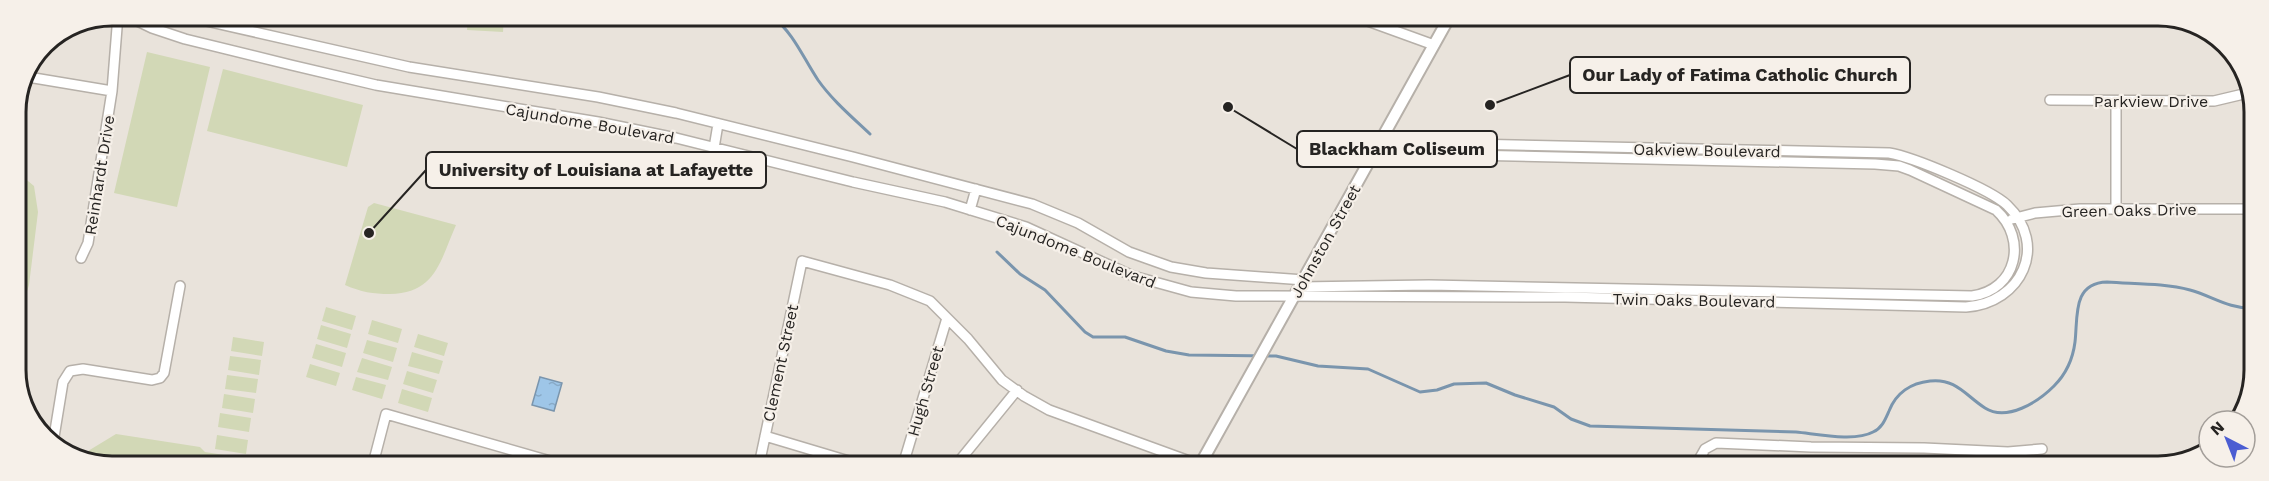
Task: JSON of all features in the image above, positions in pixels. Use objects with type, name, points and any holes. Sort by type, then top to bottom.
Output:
[{"type":"main road","name":"Johnston Street","points":[[1205,456],[1444,26]]},
{"type":"street","name":"Reinhardt Drive","points":[[81,258],[88,243],[112,91],[117,26]]},
{"type":"street","name":"Cajundome Boulevard","points":[[148,26],[185,39],[376,85],[598,122],[945,202],[1026,227],[1107,266],[1174,288],[1215,296],[1299,288]]},
{"type":"street","name":"Cajundome Boulevard","points":[[228,26],[409,67],[598,97],[718,124],[1026,202],[1058,214],[1129,252],[1171,267],[1299,288]]},
{"type":"street","points":[[1382,26],[1434,45]]},
{"type":"street","name":"Reinhardt Drive","points":[[33,77],[112,91]]},
{"type":"street","name":"Parkview Drive","points":[[2050,100],[2214,101],[2242,95]]},
{"type":"street","points":[[2116,101],[2116,208]]},
{"type":"street","points":[[714,148],[718,124]]},
{"type":"street","name":"Oakview Boulevard","points":[[1379,142],[1889,153],[1907,157],[1990,194],[2008,206],[2012,220]]},
{"type":"street","name":"Oakview Boulevard","points":[[1374,153],[1888,165],[1910,170],[1989,206],[2012,220]]},
{"type":"street","points":[[970,210],[976,189]]},
{"type":"street","name":"Green Oaks Drive","points":[[2012,220],[2049,212],[2116,208],[2244,210]]},
{"type":"street","name":"Twin Oaks Boulevard","points":[[1299,288],[1476,286],[1972,296],[1992,290],[2004,280],[2009,272],[2014,252],[2012,220]]},
{"type":"street","name":"Clement Street","points":[[761,456],[802,261],[890,285],[917,295],[935,305],[947,318]]},
{"type":"street","points":[[55,434],[63,382],[70,371],[83,369],[152,380],[160,378],[164,373],[180,286]]},
{"type":"street","points":[[947,318],[996,373],[1017,390],[1049,410],[1175,456]]},
{"type":"street","name":"Hugh Street","points":[[906,456],[947,318]]},
{"type":"street","points":[[963,456],[1017,390]]},
{"type":"street","points":[[375,456],[387,414],[533,456]]},
{"type":"street","points":[[765,436],[832,456]]},
{"type":"street","points":[[1701,456],[1710,445],[1722,443],[2008,452],[2042,449]]},
{"type":"green space","points":[[467,26],[503,26],[503,32],[467,30]]},
{"type":"green space","points":[[147,52],[210,67],[177,207],[114,193]]},
{"type":"green space","points":[[223,69],[363,105],[347,167],[207,131]]},
{"type":"green space","points":[[26,179],[34,186],[38,212],[29,285],[25,297]]},
{"type":"green space","points":[[374,203],[456,225],[434,273],[417,288],[384,294],[362,291],[345,285],[368,207]]},
{"type":"green space","points":[[326,307],[356,316],[352,330],[322,321]]},
{"type":"green space","points":[[372,320],[402,329],[398,343],[368,334]]},
{"type":"green space","points":[[321,325],[351,334],[347,348],[317,339]]},
{"type":"green space","points":[[418,334],[448,343],[444,356],[414,347]]},
{"type":"green space","points":[[233,337],[264,342],[262,356],[231,351]]},
{"type":"green space","points":[[367,340],[397,348],[393,362],[363,353]]},
{"type":"green space","points":[[316,344],[346,353],[342,367],[312,358]]},
{"type":"green space","points":[[412,352],[443,361],[439,374],[408,366]]},
{"type":"green space","points":[[230,356],[261,360],[259,375],[228,370]]},
{"type":"green space","points":[[362,358],[392,367],[388,380],[357,372]]},
{"type":"green space","points":[[310,364],[340,373],[336,386],[306,377]]},
{"type":"green space","points":[[407,371],[437,380],[433,393],[403,384]]},
{"type":"green space","points":[[227,375],[258,379],[256,393],[225,389]]},
{"type":"green space","points":[[356,377],[386,385],[382,399],[352,390]]},
{"type":"green space","points":[[402,389],[432,398],[428,412],[398,403]]},
{"type":"green space","points":[[224,394],[255,399],[253,413],[222,408]]},
{"type":"green space","points":[[220,413],[251,418],[249,432],[218,427]]},
{"type":"green space","points":[[116,434],[200,447],[205,452],[230,456],[112,456],[88,451]]},
{"type":"green space","points":[[217,435],[248,440],[246,454],[215,449]]},
{"type":"water","points":[[540,377],[562,383],[554,411],[532,405]]},
{"type":"waterway","points":[[782,26],[824,87],[870,134]]},
{"type":"waterway","points":[[997,252],[1020,274],[1045,290],[1085,332],[1093,337],[1125,337],[1166,351],[1189,355],[1276,356],[1318,366],[1368,369],[1420,392],[1437,390],[1454,384],[1486,383],[1554,407],[1571,419],[1590,426],[1796,432],[1836,436],[1865,435],[1879,428],[1885,421],[1900,394],[1917,384],[1930,381],[1947,382],[1954,385],[1985,408],[2003,413],[2031,404],[2054,386],[2062,376],[2071,360],[2074,348],[2079,303],[2088,288],[2096,284],[2107,282],[2170,286],[2190,290],[2244,308]]},
{"type":"place","name":"Our Lady of Fatima Catholic Church","points":[[1490,105]]},
{"type":"place","name":"Blackham Coliseum","points":[[1228,107]]},
{"type":"place","name":"University of Louisiana at Lafayette","points":[[369,233]]}]
